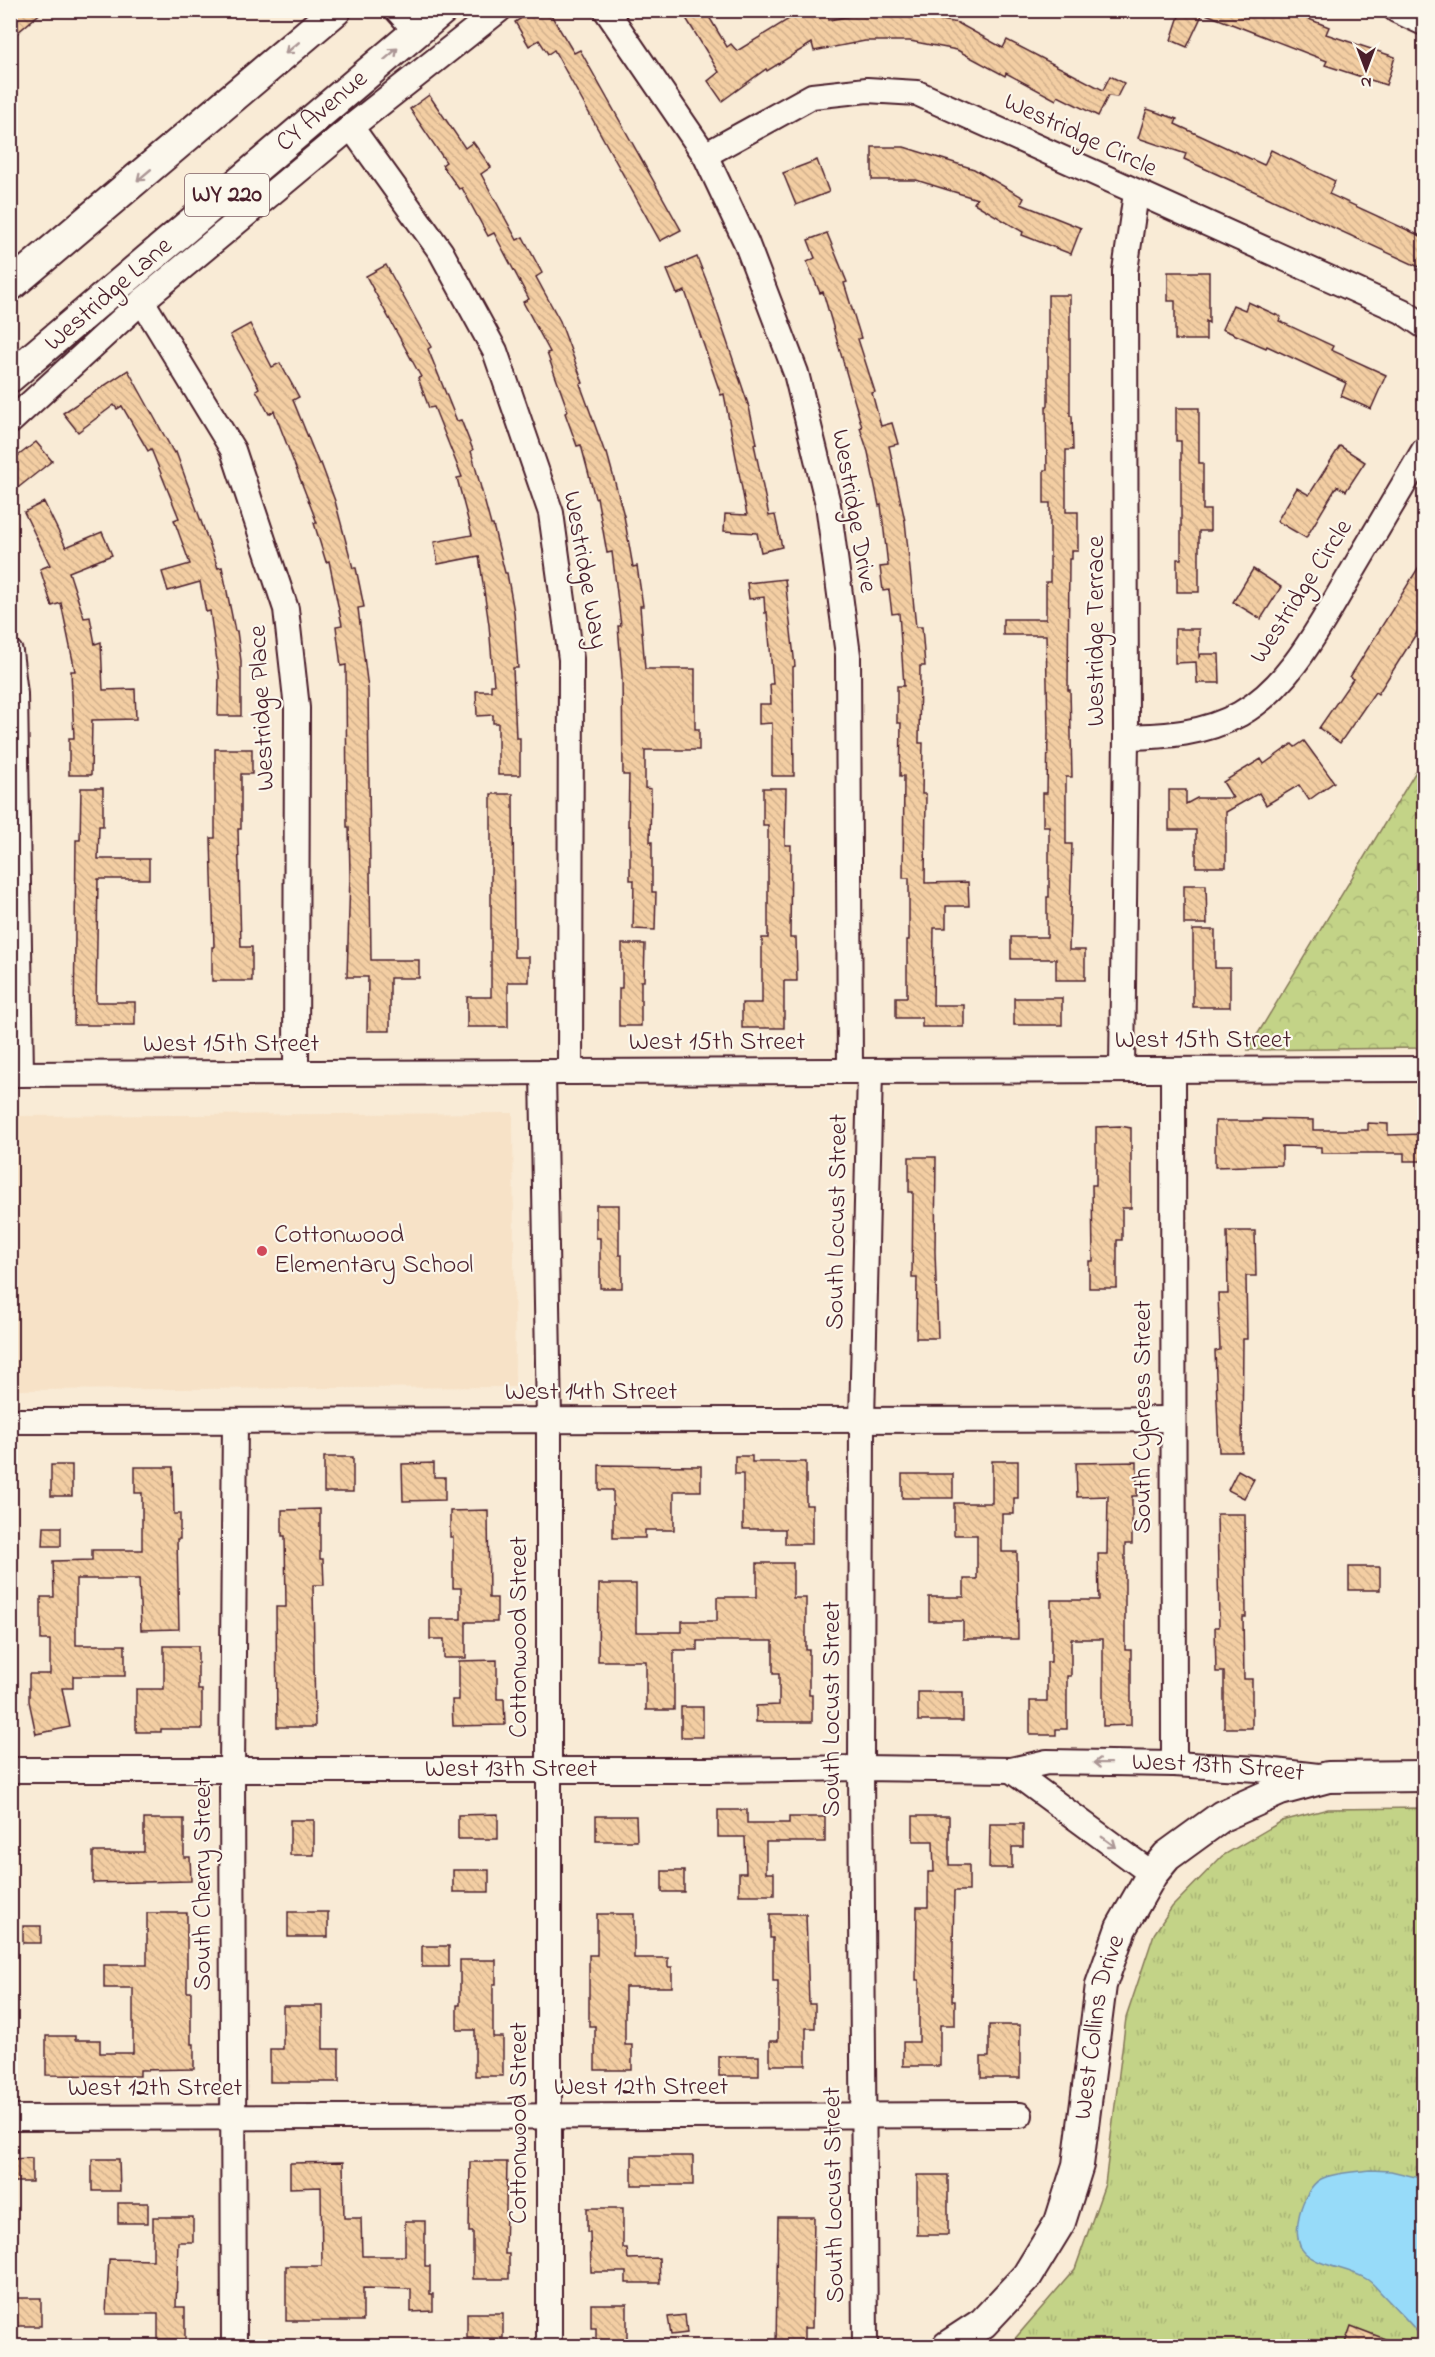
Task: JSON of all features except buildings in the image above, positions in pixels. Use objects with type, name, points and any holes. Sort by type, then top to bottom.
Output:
[{"type":"main road","name":"WY 220","points":[[10,286],[336,10]]},
{"type":"main road","name":"CY Avenue","points":[[10,377],[442,10]]},
{"type":"main road","name":"West 13th Street","points":[[1328,1777],[1425,1776]]},
{"type":"main road","name":"West Collins Drive","points":[[948,2346],[983,2323],[1028,2276],[1060,2222],[1078,2165],[1101,1985],[1121,1928],[1152,1874],[1167,1856],[1222,1816],[1280,1790],[1328,1777]]},
{"type":"street","points":[[397,10],[417,32]]},
{"type":"street","name":"Westridge Lane","points":[[10,422],[142,301],[351,127],[499,10]]},
{"type":"street","name":"Westridge Drive","points":[[606,10],[705,155],[746,242],[796,373],[828,504],[848,655],[860,1071]]},
{"type":"street","points":[[1396,10],[1425,23]]},
{"type":"street","name":"Westridge Circle","points":[[705,155],[812,96],[867,90],[917,93],[1402,311],[1425,326]]},
{"type":"street","name":"Westridge Way","points":[[351,127],[441,252],[495,351],[551,513],[571,659],[570,1072]]},
{"type":"street","name":"Westridge Terrace","points":[[1122,1070],[1125,271],[1136,193]]},
{"type":"street","name":"Westridge Place","points":[[142,301],[232,450],[286,609],[297,708],[296,1073]]},
{"type":"street","name":"Westridge Circle","points":[[1125,737],[1191,733],[1220,724],[1242,713],[1262,699],[1280,681],[1314,634],[1425,450]]},
{"type":"street","points":[[10,652],[15,694],[16,1074]]},
{"type":"street","name":"West 15th Street","points":[[16,1074],[1425,1069]]},
{"type":"street","name":"South Cypress Street","points":[[1173,1070],[1174,1764]]},
{"type":"street","name":"South Locust Street","points":[[860,1071],[862,2115],[865,2346]]},
{"type":"street","name":"Cottonwood Street","points":[[543,1072],[549,1420],[549,2346]]},
{"type":"street","name":"West 14th Street","points":[[10,1421],[1172,1419]]},
{"type":"street","name":"South Cherry Street","points":[[234,2346],[231,1769],[235,1421]]},
{"type":"street","name":"West 13th Street","points":[[10,1770],[861,1768],[1011,1770],[1047,1762],[1174,1764],[1258,1769],[1328,1777]]},
{"type":"street","points":[[1011,1770],[1152,1874]]},
{"type":"street","name":"West 12th Street","points":[[10,2118],[1020,2115]]},
{"type":"shaded area","name":"Cottonwood Elementary School","points":[[513,1113],[515,1387],[11,1390],[11,1116]]},
{"type":"green space","points":[[1424,758],[1424,1048],[1248,1050]]},
{"type":"green space","points":[[1424,1808],[1424,2346],[1002,2346],[1012,2342],[1075,2269],[1105,2184],[1126,2018],[1154,1934],[1172,1907],[1222,1856],[1282,1821],[1328,1809]]},
{"type":"water","points":[[1370,2170],[1391,2171],[1424,2179],[1424,2340],[1370,2282],[1353,2272],[1319,2262],[1305,2253],[1300,2246],[1298,2225],[1300,2214],[1303,2203],[1314,2184],[1332,2175]]},
{"type":"place","name":"Cottonwood Elementary School","points":[[262,1251]]}]
